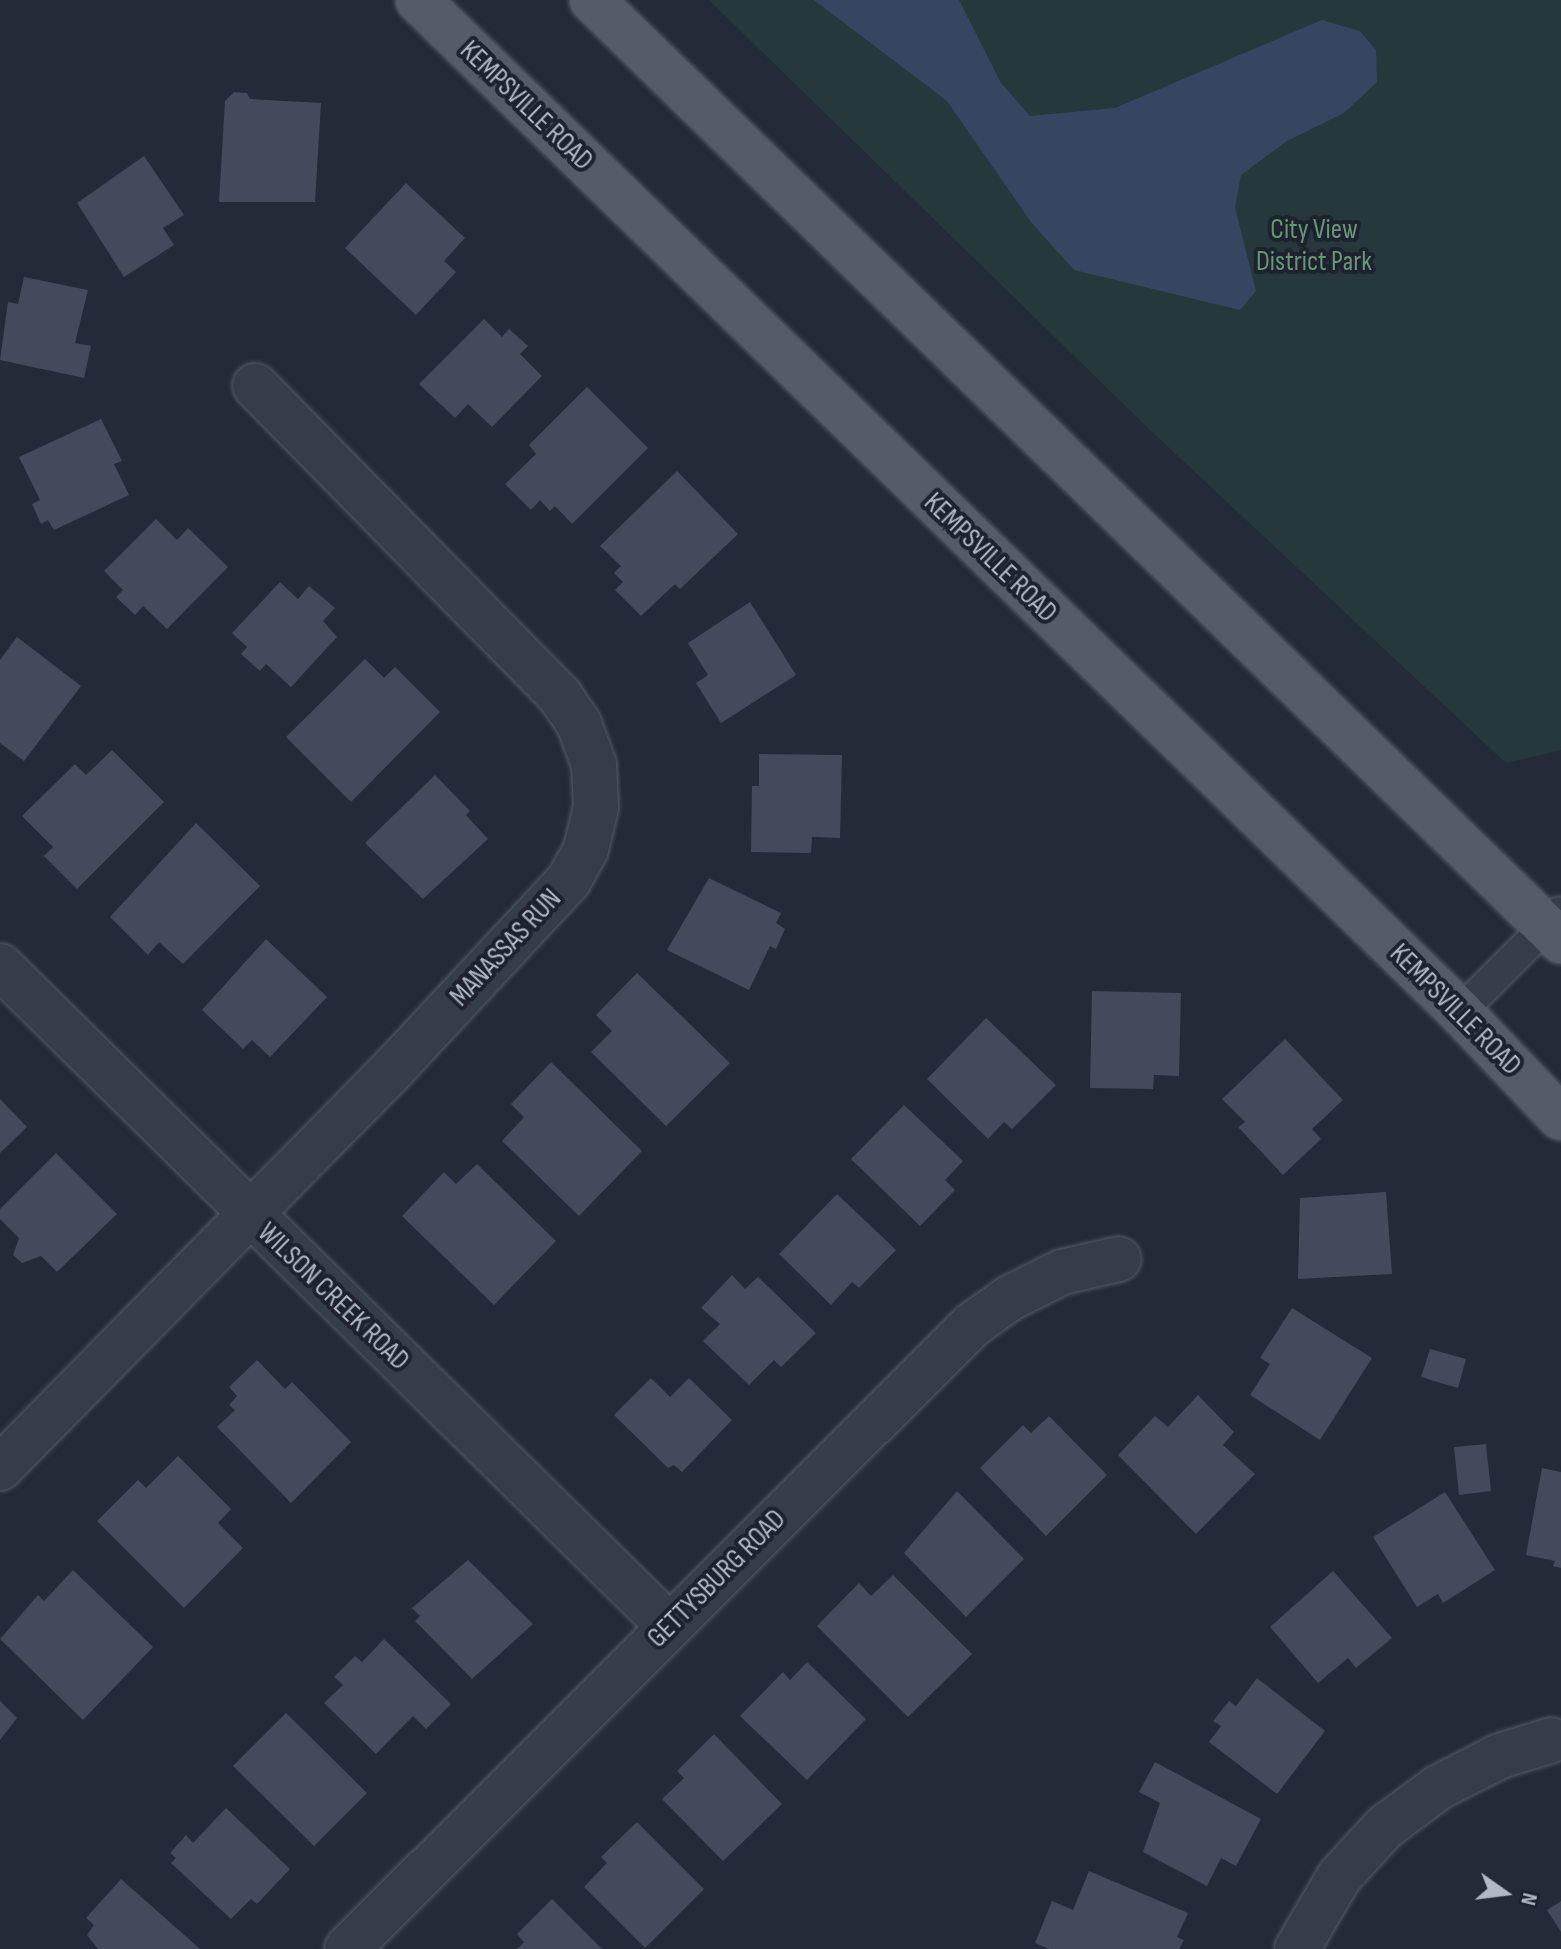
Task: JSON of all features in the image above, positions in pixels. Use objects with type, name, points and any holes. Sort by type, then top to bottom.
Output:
[{"type":"main road","name":"KEMPSVILLE ROAD","points":[[418,0],[1460,1012],[1561,1118]]},
{"type":"main road","points":[[592,0],[1556,925]]},
{"type":"street","name":"MANASSAS RUN","points":[[0,1468],[249,1215],[569,880],[586,849],[596,807],[594,765],[579,724],[560,696],[255,386]]},
{"type":"street","name":"WILSON CREEK ROAD","points":[[0,966],[669,1626]]},
{"type":"street","name":"GETTYSBURG ROAD","points":[[347,1949],[972,1325],[1010,1298],[1062,1272],[1119,1259]]},
{"type":"street","points":[[1297,1949],[1331,1888],[1385,1827],[1439,1787],[1500,1756],[1552,1740]]},
{"type":"lane","points":[[1460,1012],[1556,925]]},
{"type":"green space","name":"City View District Park","points":[[709,0],[1561,0],[1561,750],[1506,763],[1150,430]]},
{"type":"water","points":[[814,0],[959,0],[1001,83],[1030,116],[1115,108],[1322,20],[1360,31],[1376,50],[1377,82],[1344,113],[1287,141],[1241,175],[1235,207],[1256,291],[1240,310],[1074,270],[1031,222],[947,101]]},
{"type":"building","points":[[234,92],[247,93],[250,99],[321,103],[315,202],[219,202],[225,101]]},
{"type":"building","points":[[144,156],[184,215],[163,228],[174,245],[124,277],[77,203]]},
{"type":"building","points":[[406,183],[465,238],[444,261],[456,272],[416,315],[345,248]]},
{"type":"building","points":[[24,277],[88,290],[75,343],[91,346],[84,378],[0,360],[8,302],[18,304]]},
{"type":"building","points":[[484,319],[502,337],[509,329],[528,346],[520,354],[542,376],[492,427],[468,404],[455,418],[419,384]]},
{"type":"building","points":[[587,387],[648,448],[572,524],[555,506],[550,511],[540,500],[531,510],[505,484],[536,454],[529,445]]},
{"type":"building","points":[[101,419],[122,461],[114,464],[129,495],[54,530],[48,520],[41,524],[32,504],[40,500],[19,457]]},
{"type":"building","points":[[677,471],[738,534],[680,589],[675,584],[641,616],[615,590],[623,582],[614,573],[621,566],[600,546]]},
{"type":"building","points":[[156,519],[177,540],[188,528],[228,567],[167,629],[143,606],[135,615],[116,597],[123,590],[104,571]]},
{"type":"building","points":[[280,582],[298,599],[309,586],[335,608],[323,621],[337,637],[291,687],[266,664],[260,671],[241,654],[247,647],[232,633]]},
{"type":"building","points":[[750,602],[796,675],[721,723],[696,683],[708,675],[688,643]]},
{"type":"building","points":[[17,637],[81,686],[24,761],[0,743],[0,660]]},
{"type":"building","points":[[365,659],[384,678],[395,667],[440,712],[351,802],[286,737]]},
{"type":"building","points":[[112,750],[164,802],[77,889],[44,856],[53,847],[22,816],[75,764],[86,775]]},
{"type":"building","points":[[759,754],[842,755],[840,838],[812,837],[811,853],[751,852],[752,786],[759,786]]},
{"type":"building","points":[[435,775],[470,811],[466,815],[488,839],[423,899],[365,843]]},
{"type":"building","points":[[196,823],[260,886],[183,964],[159,942],[148,955],[110,917]]},
{"type":"building","points":[[709,878],[781,913],[776,923],[785,929],[776,949],[770,946],[749,990],[667,950]]},
{"type":"building","points":[[266,939],[327,997],[270,1057],[252,1040],[243,1049],[202,1010]]},
{"type":"building","points":[[637,973],[730,1063],[666,1126],[591,1052],[612,1031],[596,1015]]},
{"type":"building","points":[[1092,991],[1181,993],[1179,1076],[1154,1075],[1153,1089],[1090,1088]]},
{"type":"building","points":[[986,1018],[1056,1085],[1012,1129],[1004,1122],[988,1139],[927,1079]]},
{"type":"building","points":[[1285,1039],[1343,1100],[1312,1129],[1321,1139],[1283,1175],[1238,1127],[1245,1122],[1222,1099]]},
{"type":"building","points":[[551,1062],[642,1151],[579,1216],[502,1141],[524,1117],[511,1104]]},
{"type":"building","points":[[0,1099],[27,1127],[0,1153]]},
{"type":"building","points":[[904,1105],[963,1161],[945,1180],[955,1190],[920,1226],[851,1159]]},
{"type":"building","points":[[56,1153],[117,1214],[57,1272],[41,1256],[22,1263],[13,1255],[19,1238],[0,1219],[0,1209]]},
{"type":"building","points":[[477,1164],[556,1241],[494,1305],[402,1216],[444,1172],[456,1184]]},
{"type":"building","points":[[1386,1192],[1392,1274],[1298,1279],[1300,1198]]},
{"type":"building","points":[[837,1194],[896,1250],[859,1288],[852,1282],[831,1305],[779,1254]]},
{"type":"building","points":[[732,1275],[745,1289],[758,1277],[816,1333],[781,1367],[774,1360],[749,1385],[703,1341],[720,1324],[701,1308]]},
{"type":"building","points":[[1292,1308],[1372,1358],[1320,1440],[1250,1395],[1270,1364],[1260,1358]]},
{"type":"building","points":[[1430,1349],[1466,1359],[1458,1388],[1421,1377]]},
{"type":"building","points":[[257,1360],[285,1389],[292,1382],[351,1442],[291,1503],[217,1427],[235,1410],[229,1405],[237,1396],[229,1387]]},
{"type":"building","points":[[651,1378],[670,1397],[689,1378],[732,1420],[682,1472],[674,1465],[668,1468],[614,1415]]},
{"type":"building","points":[[1198,1395],[1234,1432],[1223,1445],[1255,1474],[1196,1534],[1118,1455],[1155,1416],[1168,1427]]},
{"type":"building","points":[[1049,1416],[1107,1475],[1046,1536],[980,1468],[1023,1425],[1031,1433]]},
{"type":"building","points":[[1486,1444],[1491,1491],[1459,1495],[1454,1447]]},
{"type":"building","points":[[178,1456],[231,1509],[218,1523],[243,1548],[184,1608],[97,1521],[138,1480],[146,1488]]},
{"type":"building","points":[[1542,1468],[1561,1472],[1561,1568],[1553,1566],[1555,1561],[1526,1555]]},
{"type":"building","points":[[957,1491],[1024,1559],[966,1617],[904,1553]]},
{"type":"building","points":[[1445,1492],[1495,1570],[1443,1603],[1438,1594],[1417,1607],[1373,1537]]},
{"type":"building","points":[[468,1560],[533,1624],[472,1679],[415,1621],[420,1616],[412,1608]]},
{"type":"building","points":[[73,1570],[153,1647],[83,1720],[0,1639],[38,1595],[44,1601]]},
{"type":"building","points":[[1333,1571],[1392,1638],[1356,1668],[1348,1658],[1318,1683],[1270,1627]]},
{"type":"building","points":[[893,1575],[972,1654],[908,1717],[817,1626],[859,1583],[871,1596]]},
{"type":"building","points":[[384,1639],[451,1704],[426,1729],[413,1716],[376,1754],[324,1703],[343,1685],[334,1677],[355,1656],[362,1662]]},
{"type":"building","points":[[807,1662],[866,1719],[807,1780],[740,1716],[783,1672],[790,1680]]},
{"type":"building","points":[[1257,1678],[1325,1731],[1277,1794],[1209,1742],[1221,1726],[1213,1721],[1229,1701],[1236,1706]]},
{"type":"building","points":[[0,1701],[17,1718],[0,1740]]},
{"type":"building","points":[[286,1713],[367,1793],[314,1846],[233,1766]]},
{"type":"building","points":[[714,1734],[782,1804],[723,1861],[662,1799],[684,1778],[677,1771]]},
{"type":"building","points":[[1155,1762],[1261,1819],[1236,1866],[1221,1858],[1207,1886],[1143,1852],[1160,1803],[1139,1792]]},
{"type":"building","points":[[226,1808],[290,1869],[257,1904],[251,1899],[231,1919],[171,1863],[176,1858],[170,1853],[186,1835],[193,1843]]},
{"type":"building","points":[[637,1822],[704,1889],[645,1948],[584,1887],[607,1863],[601,1857]]},
{"type":"building","points":[[1089,1871],[1188,1913],[1177,1937],[1184,1940],[1179,1949],[1049,1949],[1035,1943],[1052,1901],[1073,1910]]},
{"type":"building","points":[[121,1879],[200,1949],[98,1949],[87,1935],[94,1925],[86,1918]]},
{"type":"building","points":[[552,1899],[602,1949],[517,1949],[524,1942],[517,1934]]},
{"type":"building","points":[[1561,1901],[1561,1932],[1547,1910]]}]
